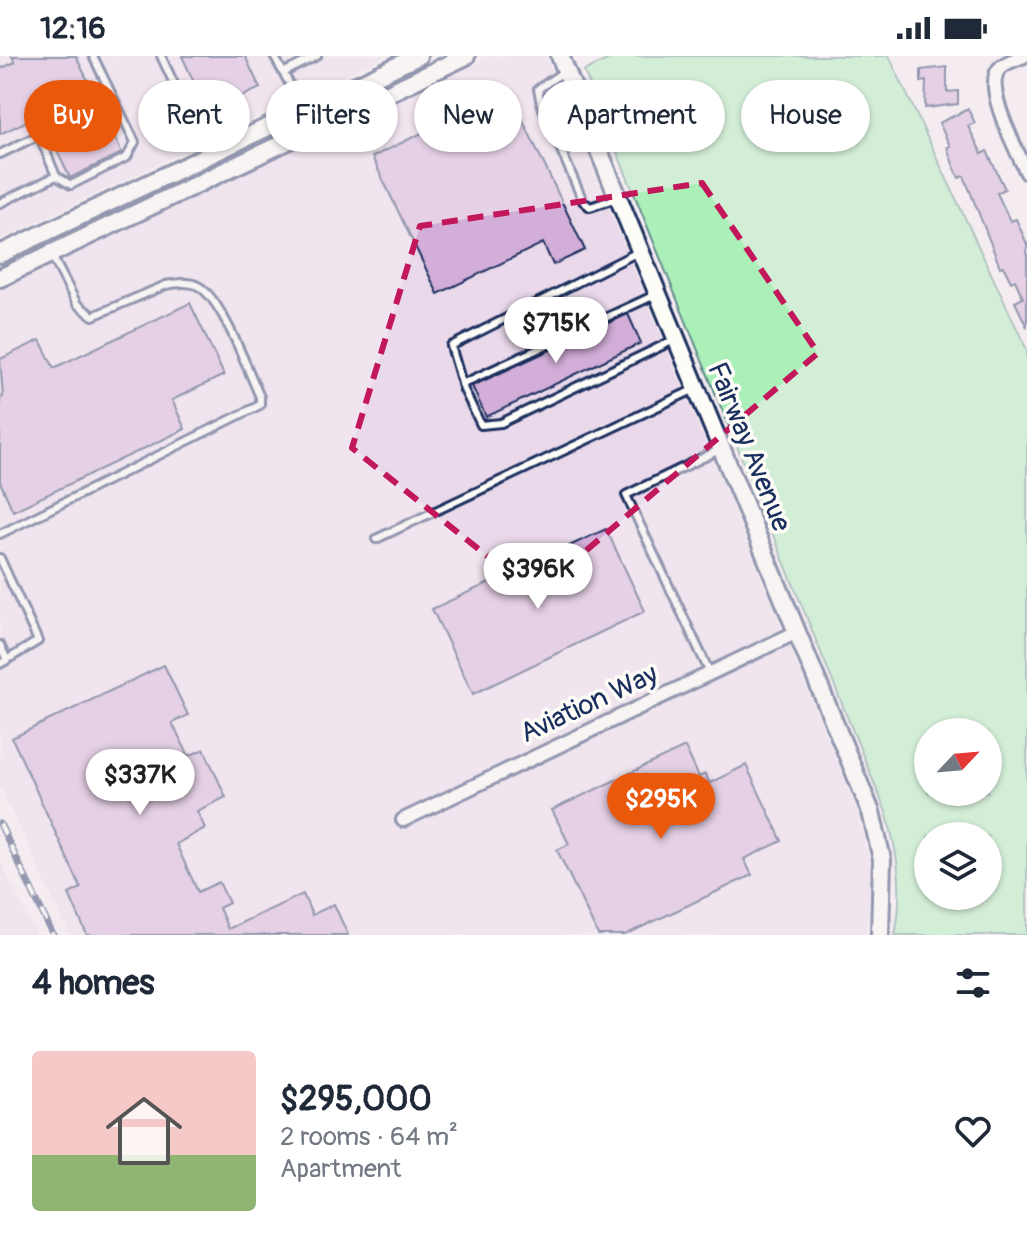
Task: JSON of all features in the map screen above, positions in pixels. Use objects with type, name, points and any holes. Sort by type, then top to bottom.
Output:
[{"type":"main road","points":[[367,80],[418,56]]},
{"type":"main road","points":[[0,278],[466,56]]},
{"type":"main road","name":"Fairway Avenue","points":[[563,63],[871,812],[882,859],[880,935]]},
{"type":"main road","points":[[0,254],[266,128]]},
{"type":"street","points":[[1024,56],[1000,67],[995,76],[997,104],[1027,173]]},
{"type":"street","name":"Aviation Way","points":[[403,820],[797,632]]},
{"type":"lane","points":[[0,154],[39,135],[56,176],[71,185],[127,157],[135,142],[93,56]]},
{"type":"lane","points":[[161,56],[172,80]]},
{"type":"lane","points":[[274,56],[287,80]]},
{"type":"lane","points":[[283,73],[317,56]]},
{"type":"lane","points":[[563,63],[538,89],[541,104],[583,201],[590,207],[618,197]]},
{"type":"lane","points":[[0,203],[56,176]]},
{"type":"lane","points":[[640,251],[451,346],[462,384],[481,425],[501,423],[676,339]]},
{"type":"lane","points":[[0,534],[260,405],[260,397],[213,299],[198,286],[179,282],[166,285],[103,315],[93,316],[77,304],[51,253]]},
{"type":"lane","points":[[462,384],[658,294]]},
{"type":"lane","points":[[376,539],[697,388]]},
{"type":"lane","points":[[710,673],[626,495],[722,449]]},
{"type":"lane","points":[[0,558],[37,635],[34,646],[4,662],[0,645]]},
{"type":"highlighted area","points":[[702,183],[818,353],[535,594],[352,448],[420,226]]},
{"type":"shaded area","points":[[0,56],[385,56],[335,80],[266,80],[266,113],[250,120],[250,80],[138,80],[138,152],[183,152],[0,239]]},
{"type":"shaded area","points":[[491,56],[545,56],[548,60],[556,80],[538,80],[538,152],[586,152],[857,811],[871,869],[866,935],[70,935],[0,787],[0,290],[290,152],[398,152],[398,100],[414,93],[414,152],[522,152],[522,80],[441,80]]},
{"type":"shaded area","points":[[0,860],[36,935],[0,935]]},
{"type":"green space","points":[[615,56],[889,56],[1027,350],[1027,935],[895,935],[899,904],[898,873],[886,812],[617,152],[725,152],[725,80],[588,80],[584,71]]},
{"type":"building","points":[[12,56],[76,56],[87,80],[24,80],[24,123],[0,134],[0,69],[15,62]]},
{"type":"building","points":[[182,56],[245,56],[260,88],[250,93],[250,80],[193,80]]},
{"type":"building","points":[[947,67],[947,92],[958,91],[958,104],[925,108],[926,81],[921,82],[921,70]]},
{"type":"building","points":[[968,109],[975,123],[968,126],[982,154],[987,151],[1005,189],[997,193],[1010,221],[1016,219],[1027,244],[1027,327],[1015,302],[1023,298],[1015,280],[1011,282],[1003,266],[1000,267],[964,176],[959,178],[954,167],[947,147],[950,146],[939,123]]},
{"type":"building","points":[[522,118],[585,250],[553,265],[543,243],[438,294],[372,157],[382,152],[398,152],[398,144],[414,137],[414,152],[522,152]]},
{"type":"building","points":[[58,152],[122,152],[122,153],[70,178]]},
{"type":"building","points":[[190,303],[224,375],[172,400],[185,429],[13,511],[0,482],[0,399],[3,397],[0,359],[40,340],[54,368]]},
{"type":"building","points":[[628,314],[641,343],[486,417],[472,386]]},
{"type":"building","points":[[606,529],[645,611],[473,694],[432,609]]},
{"type":"building","points":[[164,665],[188,715],[172,723],[189,756],[204,749],[226,797],[197,811],[205,828],[176,844],[198,892],[219,882],[229,903],[219,908],[228,929],[303,894],[312,915],[334,904],[348,935],[87,935],[69,894],[81,888],[12,738]]},
{"type":"building","points":[[685,747],[699,777],[705,774],[710,783],[746,765],[782,841],[744,859],[752,875],[625,935],[598,935],[557,850],[569,844],[552,810]]},
{"type":"railway","points":[[0,824],[53,935]]}]
